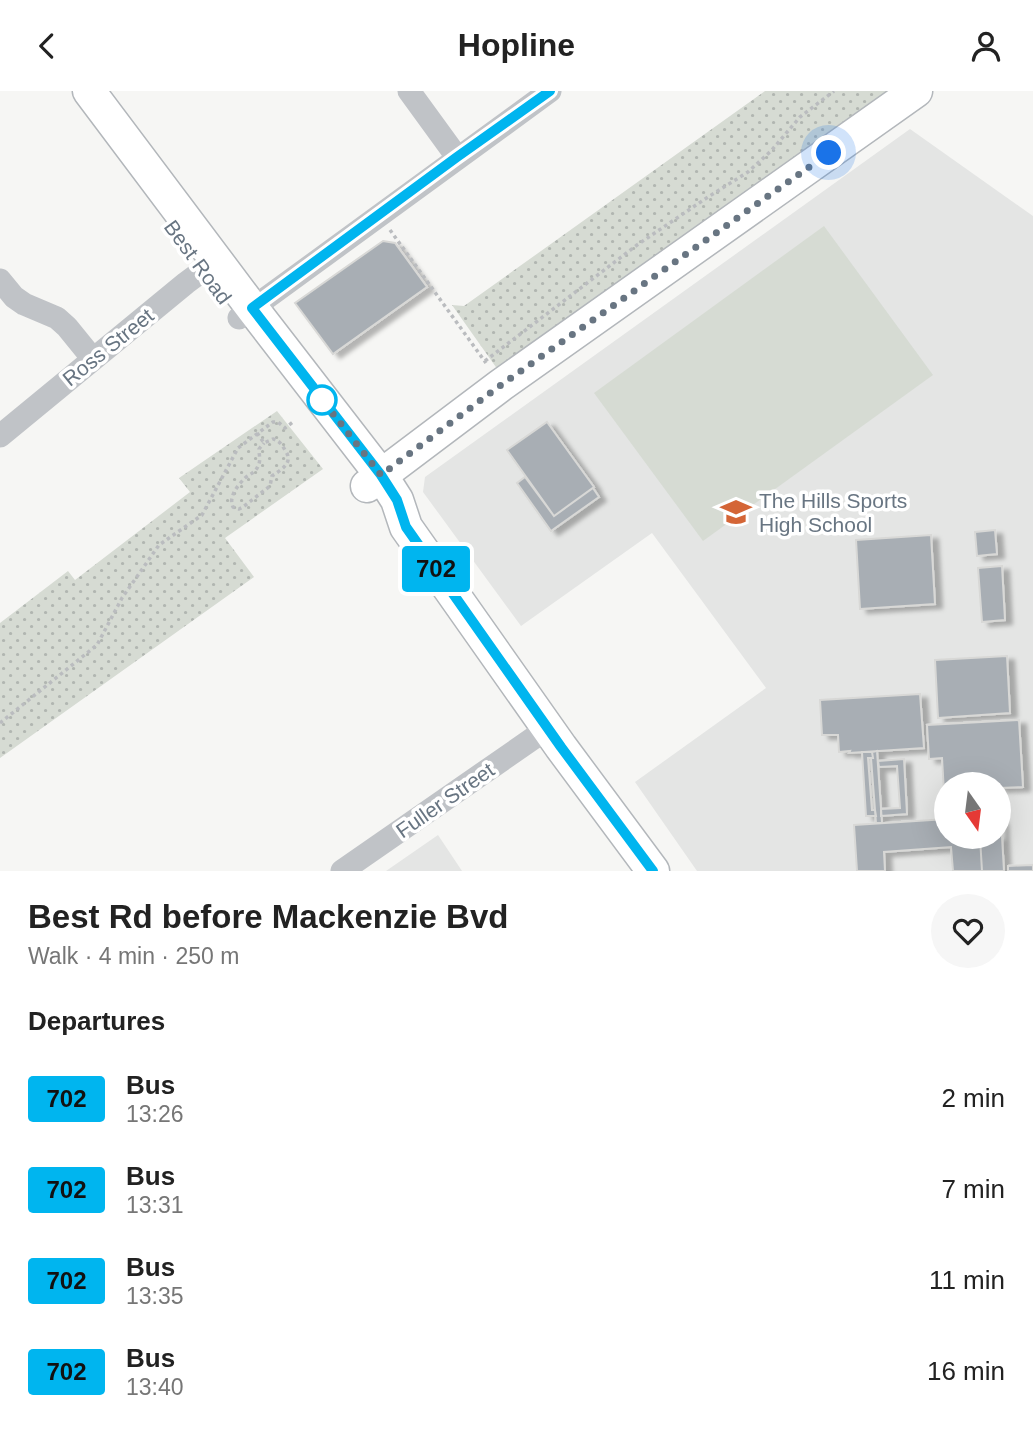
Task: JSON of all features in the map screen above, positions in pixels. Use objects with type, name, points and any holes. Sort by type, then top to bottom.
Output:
[{"type":"main road","name":"Best Road","points":[[72,91],[210,265]]},
{"type":"main road","name":"Best Road","points":[[89,91],[245,313],[374,481],[397,500],[406,527],[653,871]]},
{"type":"main road","points":[[374,481],[493,373],[916,91]]},
{"type":"street","points":[[409,91],[457,157]]},
{"type":"street","points":[[245,313],[550,91]]},
{"type":"street","name":"Ross Street","points":[[0,436],[210,265]]},
{"type":"street","points":[[0,280],[24,305],[57,318],[93,359]]},
{"type":"street","name":"Fuller Street","points":[[342,871],[548,728]]},
{"type":"path","points":[[379,216],[493,373],[637,245],[748,172],[771,151],[800,117],[834,91]]},
{"type":"path","points":[[0,723],[97,645],[122,598],[159,545],[202,515],[238,448],[273,422],[278,422],[285,428],[293,422]]},
{"type":"path","points":[[257,433],[264,443]]},
{"type":"path","points":[[278,440],[290,460],[272,476],[270,487],[239,509],[233,507],[230,503],[231,497],[245,478],[258,467],[259,449],[264,443],[278,440]]},
{"type":"shaded area","points":[[765,91],[888,91],[498,370],[452,305],[464,306]]},
{"type":"shaded area","name":"The Hills Sports High School","points":[[910,129],[1033,216],[1033,871],[697,871],[635,782],[766,688],[652,533],[521,626],[423,492],[425,477]]},
{"type":"shaded area","points":[[824,226],[933,375],[703,541],[594,393]]},
{"type":"shaded area","points":[[277,411],[323,469],[225,538],[254,577],[0,758],[0,623],[68,571],[75,580],[190,492],[179,478]]},
{"type":"shaded area","points":[[438,835],[462,871],[386,871]]},
{"type":"building","points":[[383,241],[395,243],[427,287],[333,354],[295,303]]},
{"type":"building","points":[[547,422],[594,487],[554,516],[507,450]]},
{"type":"building","points":[[525,477],[554,516],[593,488],[599,497],[551,531],[517,483]]},
{"type":"building","points":[[995,530],[997,554],[977,556],[975,532]]},
{"type":"building","points":[[931,535],[935,604],[860,609],[856,540]]},
{"type":"building","points":[[1002,566],[1005,620],[982,622],[978,568]]},
{"type":"building","points":[[1007,656],[1010,713],[938,718],[935,660]]},
{"type":"building","points":[[920,694],[924,748],[839,752],[838,735],[822,735],[820,700]]},
{"type":"building","points":[[1019,720],[1023,787],[1012,787],[1012,772],[943,772],[942,758],[929,759],[927,725]]},
{"type":"building","points":[[877,751],[882,823],[876,823],[871,758],[872,752]]},
{"type":"building","points":[[862,752],[872,752],[873,758],[868,758],[872,810],[875,810],[876,816],[866,816]]},
{"type":"building","points":[[904,759],[907,814],[881,816],[881,809],[900,808],[897,766],[879,767],[878,761]]},
{"type":"building","points":[[934,820],[934,848],[884,852],[885,871],[857,871],[854,825]]},
{"type":"building","points":[[951,849],[981,849],[982,871],[953,871]]},
{"type":"building","points":[[981,849],[1003,849],[1004,871],[982,871]]},
{"type":"building","points":[[1033,865],[1033,871],[1008,871],[1008,866]]},
{"type":"bus line","name":"702","points":[[550,91],[252,308],[381,475],[397,500],[406,527],[561,747],[653,871]]},
{"type":"place","name":"The Hills Sports High School","points":[[736,512]]},
{"type":"route","points":[[322,400],[316,392],[381,475],[501,385],[829,153]]}]
